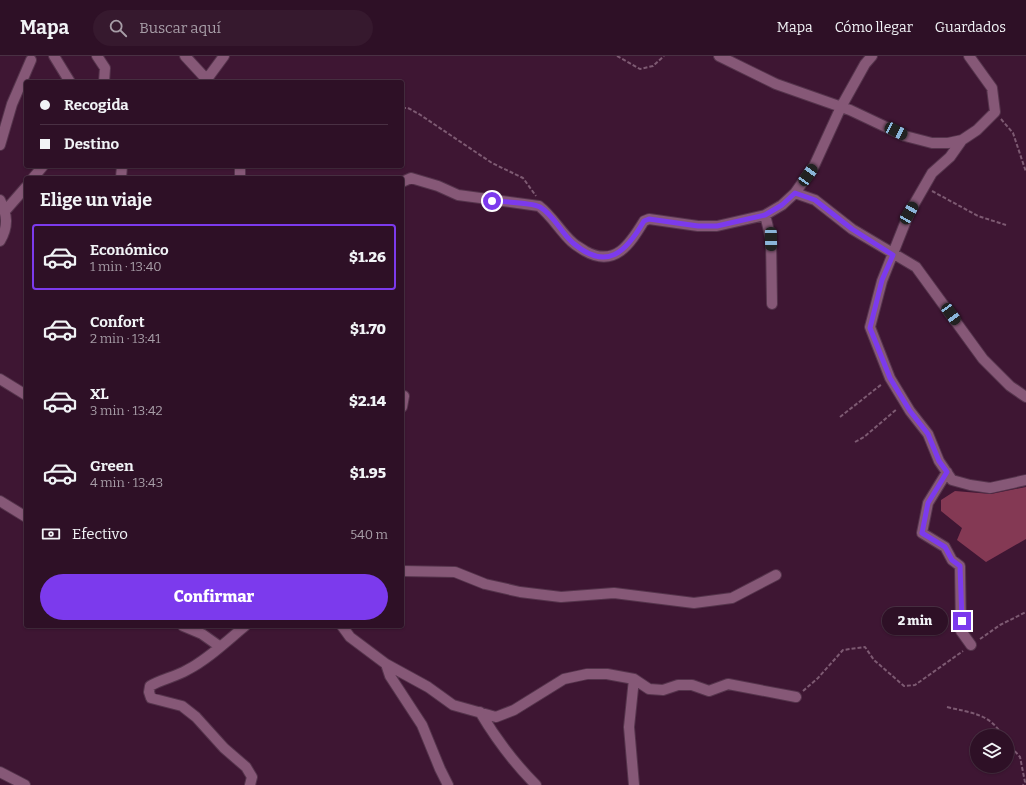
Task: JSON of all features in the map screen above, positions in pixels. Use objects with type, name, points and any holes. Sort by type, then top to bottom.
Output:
[{"type":"street","points":[[54,56],[69,80]]},
{"type":"street","points":[[98,56],[104,68],[104,80]]},
{"type":"street","points":[[186,56],[208,80],[224,56]]},
{"type":"street","points":[[719,56],[776,84],[841,107],[918,140],[932,143],[948,143],[962,140]]},
{"type":"street","points":[[404,181],[411,178],[438,186],[458,195],[539,206],[573,243],[595,256],[610,256],[621,252],[632,241],[644,221],[649,219],[698,226],[717,226],[765,215],[782,205],[795,193],[814,166],[841,107],[865,64],[872,56]]},
{"type":"street","points":[[969,56],[992,88],[995,112],[977,130],[962,140],[950,157],[932,173],[924,186],[909,213],[882,280],[870,328],[890,378],[904,403],[928,434],[939,461],[952,480],[990,488],[1026,480]]},
{"type":"street","points":[[0,145],[12,104],[31,60]]},
{"type":"street","points":[[35,176],[41,168]]},
{"type":"street","points":[[6,211],[24,189]]},
{"type":"street","points":[[795,193],[815,200],[852,229],[893,255],[916,267],[983,359],[1010,386],[1026,397]]},
{"type":"street","points":[[0,200],[6,211],[7,222],[0,241]]},
{"type":"street","points":[[765,215],[771,239],[772,304]]},
{"type":"street","points":[[0,379],[24,394]]},
{"type":"street","points":[[947,472],[928,503],[922,533],[945,547],[952,560],[960,566],[961,631],[971,645]]},
{"type":"street","points":[[0,501],[24,516]]},
{"type":"street","points":[[404,571],[455,572],[484,584],[527,593],[561,596],[614,593],[660,600],[694,603],[732,598],[776,575]]},
{"type":"street","points":[[188,628],[202,634],[219,646]]},
{"type":"street","points":[[197,628],[202,634]]},
{"type":"street","points":[[242,628],[219,646],[208,657],[186,671],[160,680],[150,686],[149,692],[151,698],[182,706],[196,716],[224,748],[246,767],[252,777],[250,785]]},
{"type":"street","points":[[343,628],[350,637],[386,664],[428,687],[453,705],[496,717],[514,710],[564,679],[587,674],[607,674],[634,680],[649,689],[663,690],[678,685],[692,684],[709,691],[728,684],[796,697]]},
{"type":"street","points":[[386,664],[390,676],[422,725],[448,785]]},
{"type":"street","points":[[634,680],[629,727],[634,785]]},
{"type":"street","points":[[480,712],[493,734],[520,768],[536,785]]},
{"type":"street","points":[[0,772],[25,785]]},
{"type":"path","points":[[617,56],[640,69],[653,66],[664,56]]},
{"type":"path","points":[[404,108],[408,108],[419,114],[440,130],[492,163],[523,178],[535,192],[539,206]]},
{"type":"path","points":[[995,112],[1013,133],[1026,172]]},
{"type":"path","points":[[924,186],[978,216],[1006,225]]},
{"type":"path","points":[[840,417],[890,378]]},
{"type":"path","points":[[855,442],[864,437],[904,403]]},
{"type":"path","points":[[796,697],[818,678],[843,650],[865,647],[874,660],[904,686],[915,685],[1000,625],[1026,612]]},
{"type":"path","points":[[947,707],[984,717],[996,724],[999,729]]},
{"type":"path","points":[[1014,750],[1020,757],[1025,782],[1023,785]]},
{"type":"building","points":[[1026,487],[1026,539],[986,562],[957,540],[962,528],[941,511],[941,500],[955,491],[991,494]]},
{"type":"route","points":[[492,201],[539,206],[573,243],[595,256],[610,256],[621,252],[632,241],[644,221],[649,219],[698,226],[717,226],[765,215],[782,205],[795,193],[815,200],[852,229],[893,255],[882,280],[870,328],[890,378],[904,403],[928,434],[939,461],[947,472],[928,503],[922,533],[945,547],[952,560],[960,566],[962,621]]}]
